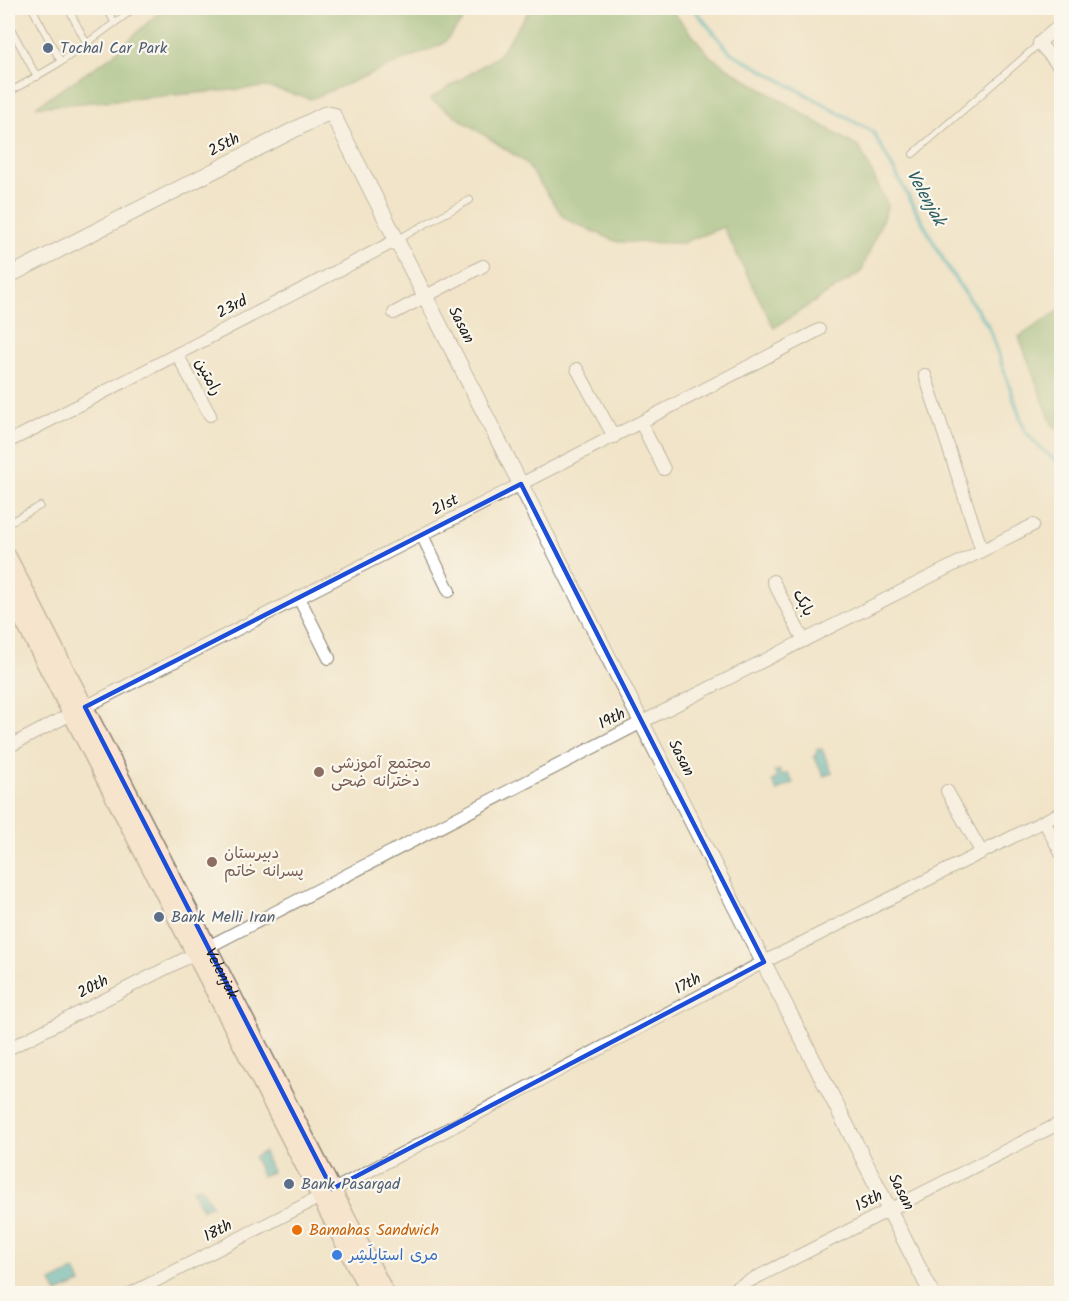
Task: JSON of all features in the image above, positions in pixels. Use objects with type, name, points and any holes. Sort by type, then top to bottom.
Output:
[{"type":"main road","name":"Velenjak","points":[[8,557],[78,711],[326,1193],[370,1293]]},
{"type":"main road","name":"Velenjak","points":[[8,591],[78,711]]},
{"type":"main road","name":"Velenjak","points":[[326,1193],[386,1293]]},
{"type":"street","points":[[1062,23],[1039,43],[1062,69]]},
{"type":"street","name":"25th","points":[[8,276],[325,114],[331,114],[334,117],[397,240]]},
{"type":"street","name":"Sasan","points":[[397,240],[933,1293]]},
{"type":"street","name":"23rd","points":[[8,442],[397,240]]},
{"type":"street","points":[[394,313],[483,266]]},
{"type":"street","name":"21st","points":[[8,747],[819,330]]},
{"type":"street","name":"رامتین","points":[[177,354],[210,415]]},
{"type":"street","points":[[577,369],[614,436]]},
{"type":"street","points":[[925,375],[982,551]]},
{"type":"street","points":[[641,423],[664,469]]},
{"type":"street","name":"19th","points":[[201,951],[642,722],[1034,525]]},
{"type":"street","points":[[422,536],[449,591]]},
{"type":"street","name":"بابک","points":[[773,581],[804,641]]},
{"type":"street","points":[[299,598],[329,658]]},
{"type":"street","points":[[947,791],[982,853]]},
{"type":"street","name":"17th","points":[[326,1193],[764,962],[1062,812]]},
{"type":"street","points":[[1044,821],[1062,855]]},
{"type":"street","name":"20th","points":[[8,1049],[201,951]]},
{"type":"street","name":"15th","points":[[724,1293],[1062,1122]]},
{"type":"street","name":"18th","points":[[130,1293],[326,1193]]},
{"type":"lane","points":[[32,8],[62,62]]},
{"type":"lane","points":[[68,8],[87,44]]},
{"type":"lane","points":[[106,8],[115,22]]},
{"type":"lane","points":[[8,93],[62,62],[135,8]]},
{"type":"lane","points":[[8,23],[37,77]]},
{"type":"lane","points":[[913,154],[1039,43]]},
{"type":"lane","name":"23rd","points":[[397,240],[470,200]]},
{"type":"lane","points":[[8,523],[40,506]]},
{"type":"highlighted area","points":[[521,484],[764,962],[332,1189],[85,707]]},
{"type":"green space","points":[[163,8],[473,8],[443,44],[311,99],[267,87],[35,107],[112,56]]},
{"type":"green space","points":[[531,8],[672,8],[710,56],[860,148],[888,206],[861,272],[774,328],[723,227],[682,243],[618,242],[565,219],[525,162],[430,99],[498,56]]},
{"type":"green space","points":[[1061,309],[1061,432],[1052,424],[1019,337]]},
{"type":"water","points":[[817,749],[822,749],[832,773],[824,776],[814,756]]},
{"type":"water","points":[[779,770],[782,775],[788,773],[793,783],[777,791],[772,781],[777,778],[774,772]]},
{"type":"water","points":[[264,1152],[272,1172],[262,1176],[254,1157]]},
{"type":"water","points":[[199,1186],[202,1187],[212,1205],[202,1210],[192,1190]]},
{"type":"water","points":[[75,1270],[81,1283],[57,1293],[51,1282]]},
{"type":"waterway","name":"Velenjak","points":[[693,8],[730,52],[873,132],[949,270],[989,327],[1025,431],[1037,445],[1062,466]]},
{"type":"place","name":"Tochal Car Park","points":[[48,48]]},
{"type":"place","name":"مجتمع آموزشی دخترانه ضحی","points":[[319,772]]},
{"type":"place","name":"دبیرستان پسرانه خاتم","points":[[212,862]]},
{"type":"place","name":"Bank Melli Iran","points":[[159,917]]},
{"type":"place","name":"Bank Pasargad","points":[[289,1184]]},
{"type":"place","name":"Bamahas Sandwich","points":[[297,1230]]},
{"type":"place","name":"مری استایلَشِر","points":[[337,1255]]}]
